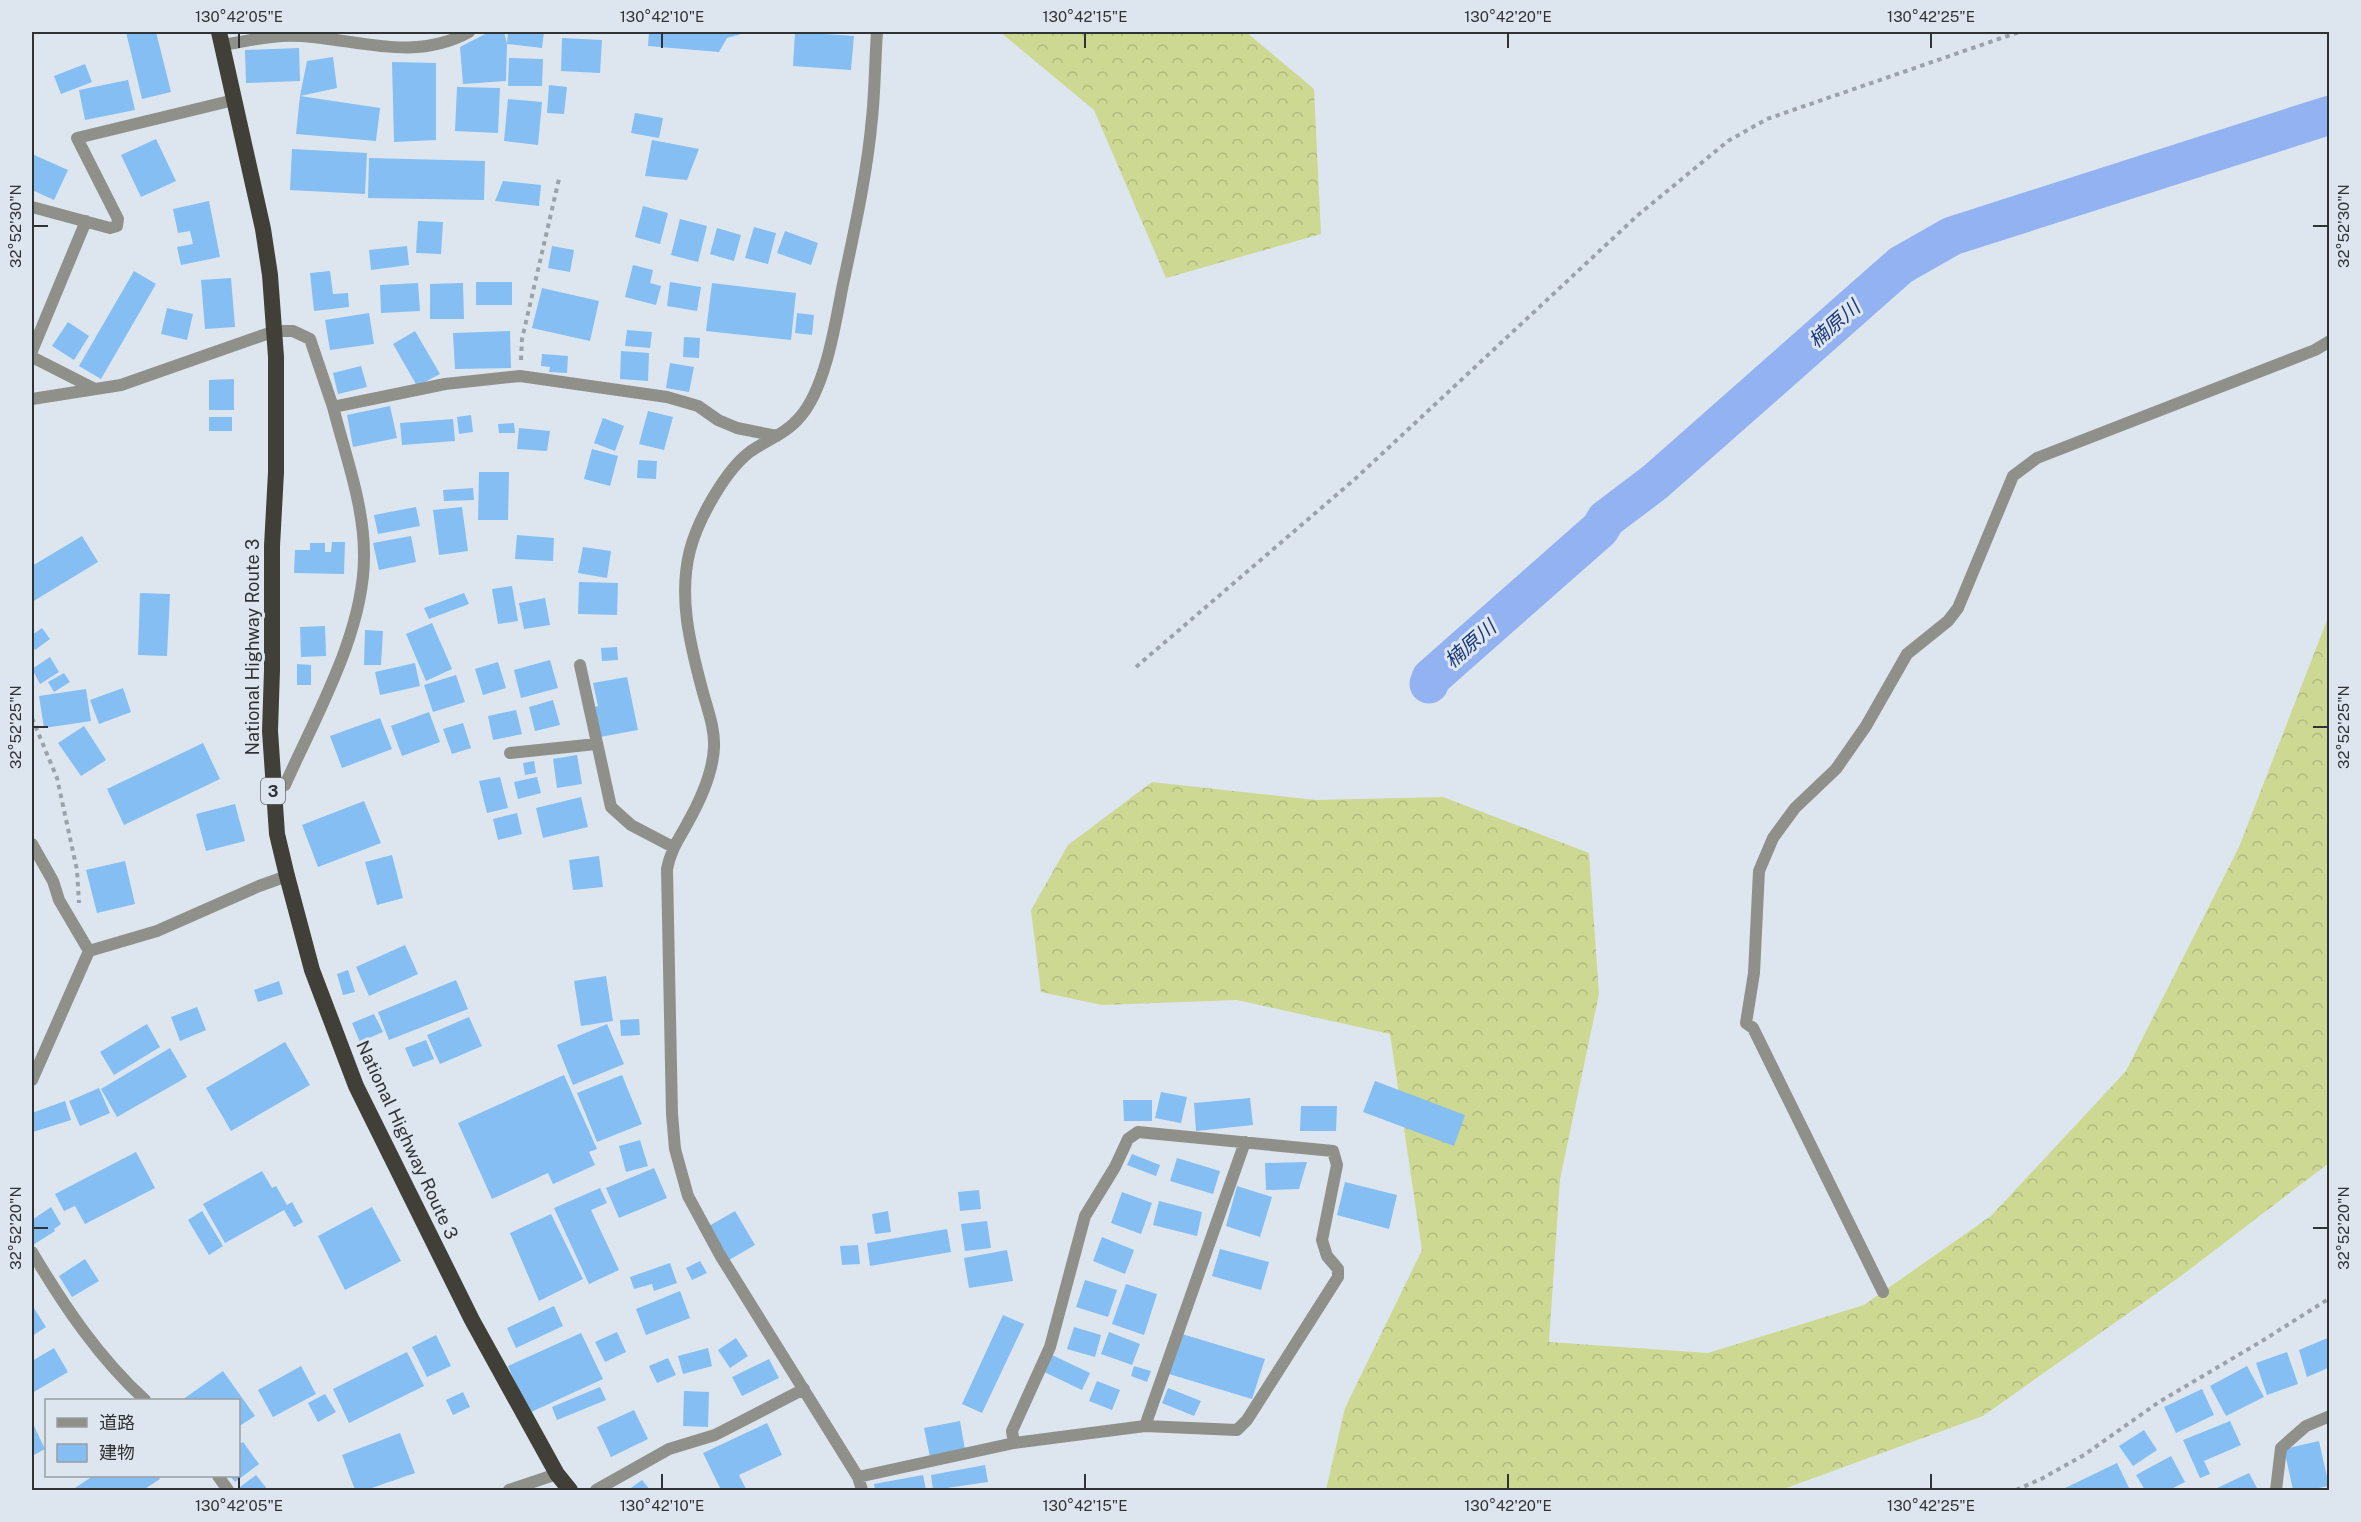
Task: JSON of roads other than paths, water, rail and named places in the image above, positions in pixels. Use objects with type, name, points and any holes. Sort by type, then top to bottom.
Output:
[{"type":"highway","name":"National Highway Route 3","points":[[221,38],[263,229],[275,331],[276,472],[272,546],[270,731],[277,834],[287,876],[312,970],[356,1086],[472,1320],[557,1474],[570,1491]]},
{"type":"street","points":[[221,38],[282,36],[405,47],[448,42],[469,32]]},
{"type":"street","points":[[862,1491],[858,1477],[720,1255],[688,1196],[675,1149],[672,1114],[667,869],[673,847],[700,799],[710,770],[714,747],[712,726],[686,626],[685,578],[690,550],[704,511],[729,476],[750,452],[777,436],[800,417],[819,383],[829,351],[864,177],[872,119],[877,32]]},
{"type":"street","points":[[32,207],[110,228],[117,226],[118,219],[77,138],[234,100]]},
{"type":"street","points":[[32,351],[86,220]]},
{"type":"street","points":[[32,399],[122,385],[275,331],[293,331],[310,339],[333,407],[358,504],[364,553],[361,599],[345,650],[285,785],[273,788]]},
{"type":"street","points":[[1883,1292],[1753,1028],[1746,1023],[1754,973],[1759,871],[1773,838],[1795,808],[1836,769],[1866,726],[1907,654],[1948,621],[1958,608],[2013,476],[2037,458],[2315,350],[2330,341]]},
{"type":"street","points":[[32,357],[93,388]]},
{"type":"street","points":[[333,407],[445,384],[520,376],[667,397],[698,406],[718,420],[737,428],[777,436]]},
{"type":"street","points":[[580,665],[611,807],[631,825],[673,847]]},
{"type":"street","points":[[510,753],[596,744]]},
{"type":"street","points":[[32,844],[53,881],[59,900],[88,951]]},
{"type":"street","points":[[88,951],[157,931],[287,876]]},
{"type":"street","points":[[32,1080],[88,951]]},
{"type":"street","points":[[858,1477],[1014,1443],[1145,1426],[1237,1430],[1247,1420],[1338,1277],[1338,1269],[1327,1256],[1322,1240],[1337,1165],[1333,1151],[1138,1132],[1128,1139],[1115,1167],[1085,1216],[1050,1347],[1012,1431],[1014,1443]]},
{"type":"street","points":[[1145,1426],[1245,1142]]},
{"type":"street","points":[[32,1252],[68,1311],[119,1377],[142,1399]]},
{"type":"street","points":[[596,1491],[669,1449],[715,1435],[804,1389]]},
{"type":"street","points":[[2276,1491],[2281,1448],[2306,1426],[2330,1416]]},
{"type":"street","points":[[509,1491],[557,1474]]},
{"type":"street","points":[[219,1477],[228,1491]]},
{"type":"waterway","name":"楠原川","points":[[1429,684],[1431,678],[1600,529],[1606,519],[1655,482],[1901,265],[1952,236],[2330,115]]}]
